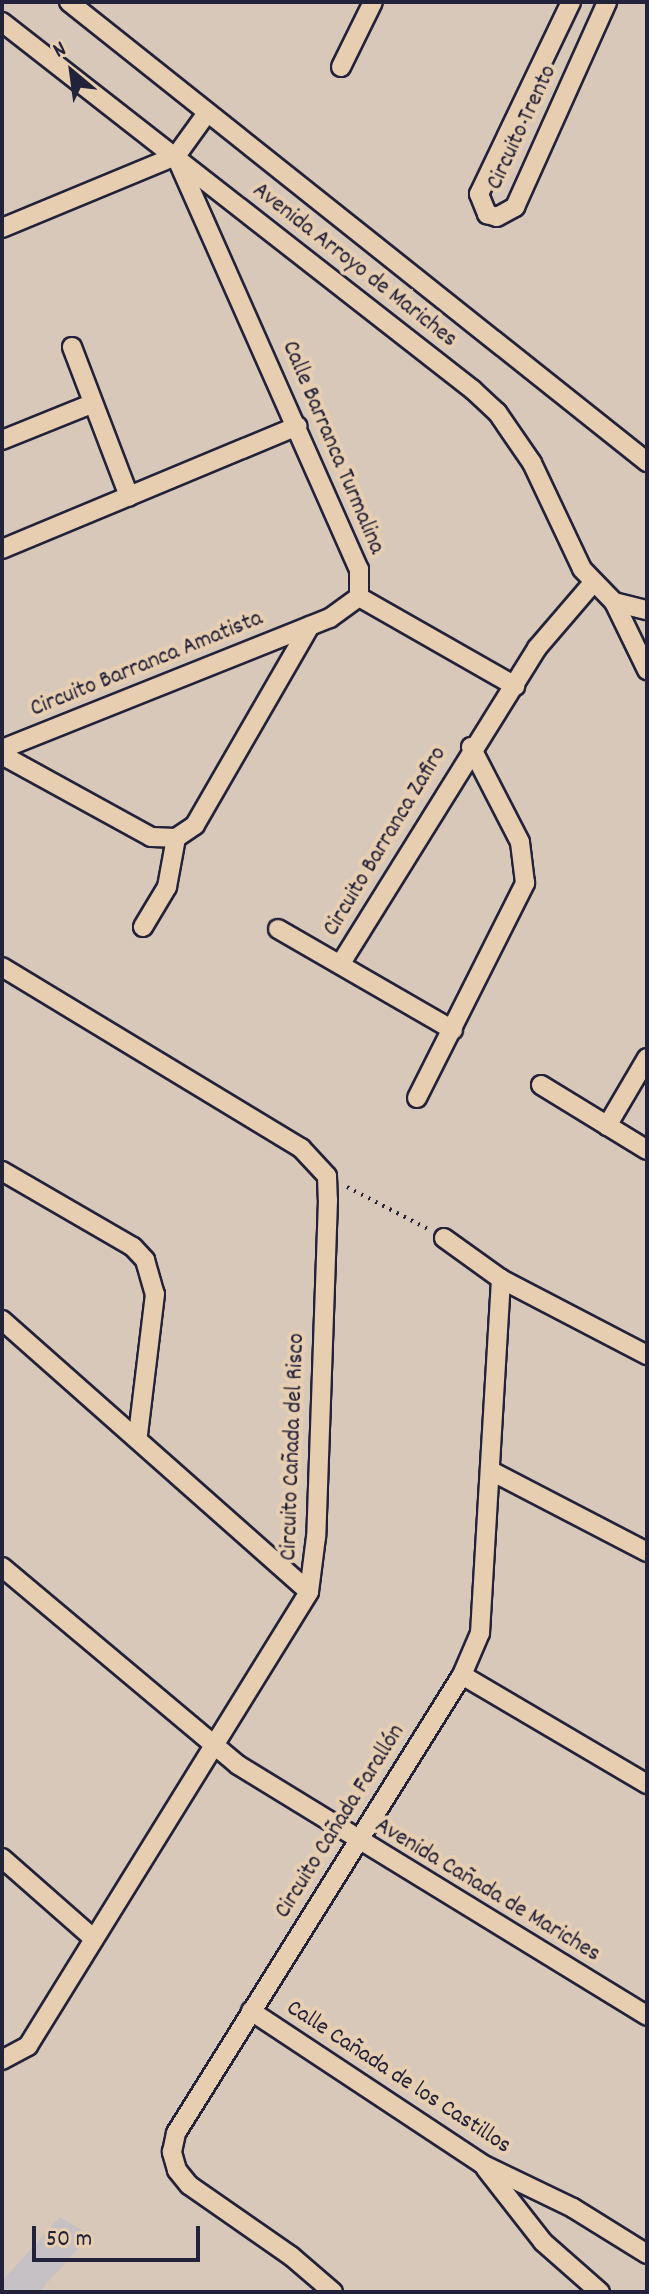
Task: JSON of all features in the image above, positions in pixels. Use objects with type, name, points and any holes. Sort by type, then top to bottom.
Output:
[{"type":"street","name":"Avenida Arroyo de Mariches","points":[[69,2],[647,462]]},
{"type":"street","points":[[341,67],[373,2]]},
{"type":"street","name":"Circuito Trento","points":[[567,11],[479,194],[487,214],[497,217],[515,207],[607,2]]},
{"type":"street","points":[[567,11],[592,34]]},
{"type":"street","name":"Avenida Arroyo de Mariches","points":[[2,22],[176,156],[497,412],[532,463],[572,555],[593,583],[614,602]]},
{"type":"street","points":[[2,228],[176,156],[207,113]]},
{"type":"street","name":"Calle Barranca Turmalina","points":[[176,156],[359,569],[359,597]]},
{"type":"street","points":[[72,347],[91,404],[129,496]]},
{"type":"street","points":[[2,440],[91,404]]},
{"type":"street","points":[[2,549],[297,426]]},
{"type":"street","name":"Circuito Barranca Zafiro","points":[[341,963],[471,747],[515,686],[551,627],[593,583]]},
{"type":"street","points":[[359,597],[515,686]]},
{"type":"street","name":"Circuito Barranca Amatista","points":[[2,752],[310,626],[347,609],[359,597]]},
{"type":"street","points":[[614,602],[647,610]]},
{"type":"street","points":[[614,602],[647,670]]},
{"type":"street","name":"Circuito Barranca Amatista","points":[[2,752],[151,837],[176,838],[195,825],[310,626]]},
{"type":"street","name":"Circuito Barranca Zafiro","points":[[417,1098],[525,883],[520,842],[471,747]]},
{"type":"street","points":[[143,927],[167,887],[176,838]]},
{"type":"street","name":"Circuito Barranca Zafiro","points":[[278,929],[453,1030]]},
{"type":"street","points":[[2,967],[301,1148],[327,1176]]},
{"type":"street","points":[[607,1126],[647,1058]]},
{"type":"street","points":[[541,1085],[647,1150]]},
{"type":"street","points":[[2,1171],[133,1247],[145,1260],[155,1294],[138,1435]]},
{"type":"street","name":"Circuito Cañada del Risco","points":[[2,2060],[28,2046],[210,1745],[309,1592],[316,1537],[327,1176]]},
{"type":"street","points":[[444,1238],[501,1279],[647,1355]]},
{"type":"street","name":"Circuito Cañada Farallón","points":[[333,2292],[281,2248],[189,2185],[177,2170],[172,2152],[176,2133],[462,1675],[480,1633],[501,1279]]},
{"type":"street","points":[[2,1320],[138,1435],[309,1592]]},
{"type":"street","points":[[491,1471],[647,1552]]},
{"type":"street","name":"Avenida Cañada de Mariches","points":[[2,1567],[210,1745],[357,1841],[647,2016]]},
{"type":"street","points":[[462,1675],[647,1784]]},
{"type":"street","points":[[2,1858],[92,1937]]},
{"type":"street","name":"Calle Cañada de los Castillos","points":[[251,2011],[482,2164],[573,2208],[647,2254]]},
{"type":"street","points":[[482,2164],[543,2242],[600,2292]]},
{"type":"path","points":[[327,1176],[444,1238]]},
{"type":"shaded area","points":[[60,2217],[90,2235],[39,2292],[2,2292],[2,2281]]}]
